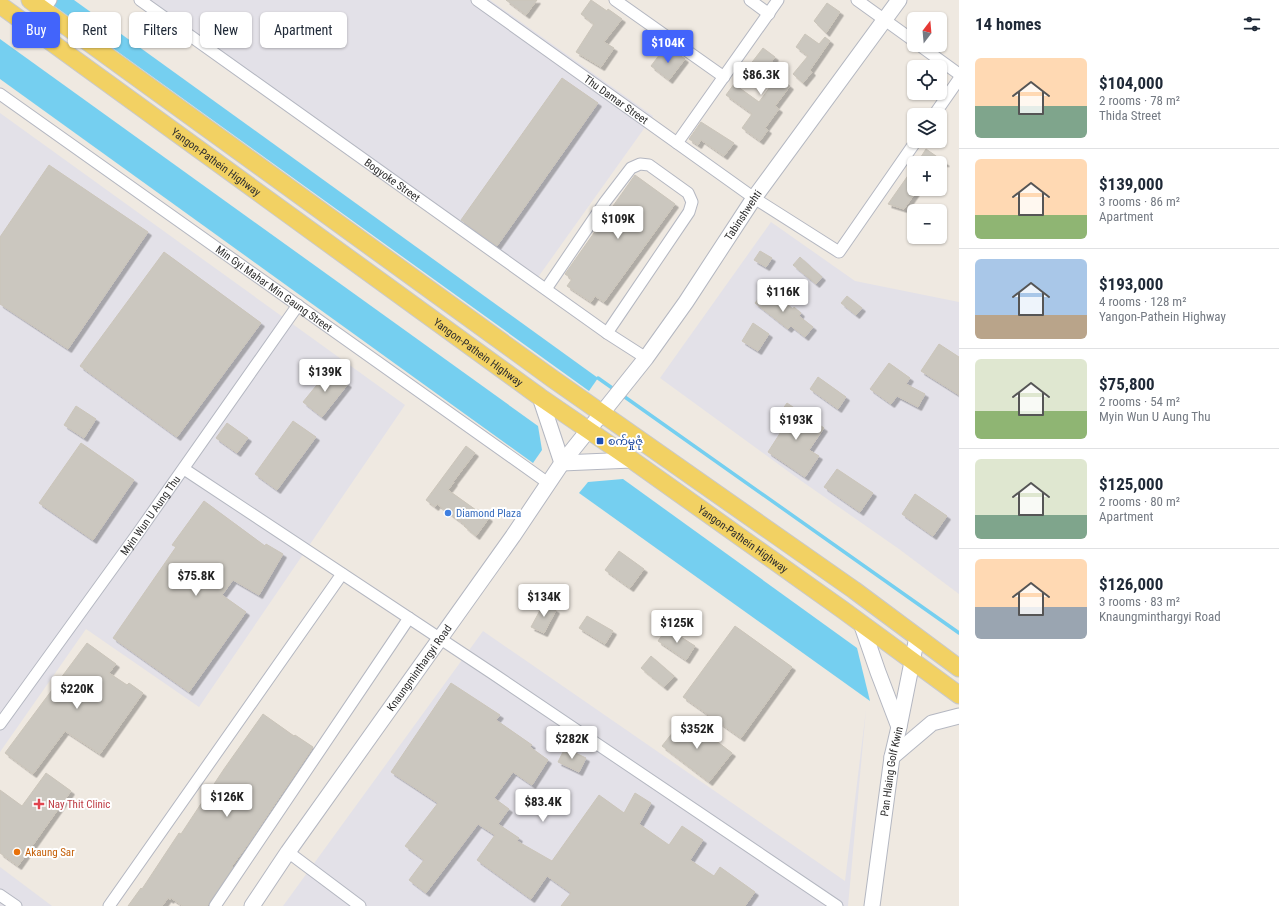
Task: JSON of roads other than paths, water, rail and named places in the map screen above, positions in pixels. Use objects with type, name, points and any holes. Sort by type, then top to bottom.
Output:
[{"type":"main road","name":"Yangon-Pathein Highway","points":[[30,0],[47,6],[601,413],[848,586],[959,668]]},
{"type":"main road","name":"Yangon-Pathein Highway","points":[[2,5],[540,397],[632,460],[861,623],[959,695]]},
{"type":"street","name":"Bogyoke Street","points":[[140,0],[607,333],[646,358]]},
{"type":"street","points":[[615,0],[724,78]]},
{"type":"street","points":[[750,0],[769,14]]},
{"type":"street","points":[[677,144],[778,0]]},
{"type":"street","points":[[857,0],[907,36]]},
{"type":"street","name":"Tabinshwehti","points":[[588,431],[646,358],[686,302],[754,198],[899,0]]},
{"type":"street","name":"Thu Damar Street","points":[[480,1],[754,198],[839,252],[911,148]]},
{"type":"street","points":[[929,52],[959,74]]},
{"type":"street","points":[[939,108],[959,79]]},
{"type":"street","name":"Min Gyi Mahar Min Gaung Street","points":[[0,94],[548,483]]},
{"type":"street","points":[[546,289],[605,202],[631,168],[640,164],[649,165],[688,193],[692,202],[689,212],[607,333]]},
{"type":"street","name":"Myin Wun U Aung Thu","points":[[0,724],[184,469],[298,305]]},
{"type":"street","points":[[540,397],[562,463],[632,460]]},
{"type":"street","name":"Knaungminthargyi Road","points":[[252,906],[288,852],[513,536],[562,463],[588,431]]},
{"type":"street","points":[[184,469],[439,638],[837,906]]},
{"type":"street","points":[[109,906],[342,574]]},
{"type":"street","points":[[215,906],[409,618]]},
{"type":"street","points":[[861,623],[878,672],[900,727]]},
{"type":"street","name":"Pan Hlaing Golf Kwin","points":[[872,906],[892,757],[900,727],[917,637]]},
{"type":"street","points":[[892,757],[932,723],[959,716]]},
{"type":"street","points":[[288,852],[360,906]]},
{"type":"street","points":[[0,895],[16,906]]},
{"type":"water","points":[[46,0],[74,0],[91,12],[68,12],[68,16]]},
{"type":"water","points":[[121,34],[129,40],[129,48],[141,48],[598,378],[589,391],[113,48],[121,48]]},
{"type":"water","points":[[0,39],[538,426],[542,450],[533,463],[0,79]]},
{"type":"water","points":[[623,479],[857,648],[870,701],[579,493],[588,482]]},
{"type":"waterway","points":[[598,378],[615,390]]},
{"type":"waterway","points":[[622,395],[959,633]]},
{"type":"place","name":"စက်မှုဇုံ","points":[[600,441]]},
{"type":"place","name":"Diamond Plaza","points":[[448,513]]},
{"type":"place","name":"Nay Thit Clinic","points":[[39,804]]},
{"type":"place","name":"Akaung Sar","points":[[17,852]]}]
